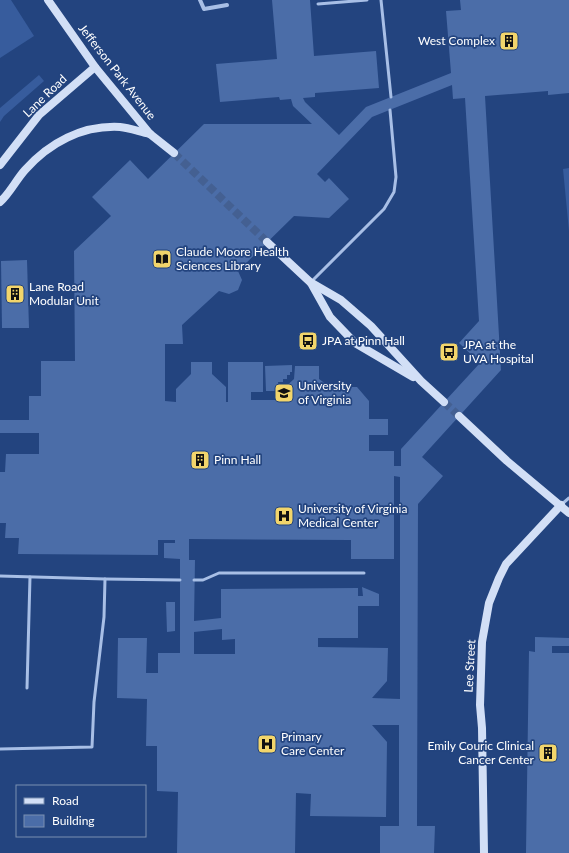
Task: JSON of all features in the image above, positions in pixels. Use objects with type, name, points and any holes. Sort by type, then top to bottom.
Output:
[{"type":"main road","name":"Jefferson Park Avenue","points":[[48,0],[95,67],[150,134],[174,153]]},
{"type":"main road","name":"Lane Road","points":[[0,164],[39,114],[95,67]]},
{"type":"main road","points":[[0,202],[24,171],[41,154],[62,140],[94,128],[120,127],[150,134]]},
{"type":"main road","points":[[268,242],[310,282],[341,300],[371,326],[421,381],[444,402]]},
{"type":"main road","points":[[310,282],[330,317],[355,343],[421,381]]},
{"type":"main road","points":[[459,416],[507,461],[569,513]]},
{"type":"main road","name":"Lee Street","points":[[484,853],[482,728],[480,705],[482,642],[489,603],[506,564],[561,505]]},
{"type":"street","points":[[200,0],[204,9],[227,5]]},
{"type":"lane","points":[[318,4],[367,0]]},
{"type":"lane","points":[[381,0],[391,97]]},
{"type":"lane","points":[[310,282],[384,209],[394,192],[396,177],[390,110]]},
{"type":"lane","points":[[561,505],[569,498]]},
{"type":"lane","points":[[194,580],[203,580],[219,573],[364,572]]},
{"type":"lane","points":[[0,576],[180,580]]},
{"type":"lane","points":[[27,688],[30,577]]},
{"type":"lane","points":[[0,749],[92,746],[94,702],[104,617],[105,579]]},
{"type":"shaded area","points":[[0,0],[11,0],[34,36],[0,58]]},
{"type":"shaded area","points":[[39,75],[44,81],[4,116],[0,122],[0,108]]},
{"type":"shaded area","points":[[569,168],[569,231],[563,169]]},
{"type":"building","points":[[272,0],[310,0],[314,56],[376,51],[379,88],[315,93],[315,97],[303,98],[305,102],[339,135],[366,107],[451,73],[446,11],[461,10],[460,0],[569,0],[569,93],[548,95],[548,91],[485,96],[501,370],[422,457],[443,476],[418,504],[417,826],[435,826],[434,853],[380,853],[380,826],[399,826],[399,725],[372,725],[387,742],[386,817],[310,816],[311,794],[296,793],[295,853],[177,853],[178,792],[157,791],[157,746],[146,746],[147,699],[117,698],[118,638],[147,638],[146,673],[158,673],[158,653],[180,653],[180,559],[164,558],[164,543],[175,543],[175,540],[158,540],[158,555],[18,554],[19,538],[5,538],[6,523],[0,523],[0,472],[5,472],[6,454],[39,454],[39,433],[0,433],[0,420],[29,420],[29,396],[41,396],[41,361],[75,361],[74,251],[111,216],[92,197],[130,160],[148,179],[204,124],[312,124],[293,106],[291,99],[280,100],[279,97],[220,102],[216,64],[277,59]],"holes":[[[452,85],[453,99],[465,98],[479,321],[459,343],[480,363],[401,449],[401,466],[394,466],[394,451],[369,451],[369,435],[388,435],[388,419],[369,419],[369,401],[357,387],[330,387],[319,379],[319,366],[295,366],[294,379],[281,391],[282,400],[251,400],[251,392],[263,392],[263,362],[228,362],[228,402],[226,402],[226,387],[212,374],[212,362],[191,362],[191,374],[176,389],[176,402],[165,401],[165,344],[183,344],[182,325],[219,291],[229,294],[238,290],[242,280],[238,271],[294,216],[329,218],[349,199],[329,178],[325,182],[317,174],[372,117]],[[394,476],[400,477],[400,699],[372,698],[387,681],[388,648],[318,647],[318,638],[358,638],[358,606],[379,606],[379,594],[362,587],[363,596],[358,596],[358,588],[221,589],[221,618],[194,621],[195,560],[189,560],[189,539],[351,540],[351,559],[394,559]],[[222,629],[222,640],[235,639],[235,654],[194,654],[194,632]]]},
{"type":"building","name":"Lane Road Modular Unit","points":[[27,260],[29,328],[2,328],[1,261]]},
{"type":"building","points":[[292,365],[292,372],[290,372],[290,375],[287,375],[287,379],[283,379],[283,382],[278,382],[279,391],[266,391],[265,366]]},
{"type":"building","points":[[166,602],[175,602],[175,631],[167,632]]},
{"type":"building","name":"Emily Couric Clinical Cancer Center","points":[[535,637],[569,638],[569,646],[552,646],[552,653],[569,653],[569,853],[526,853],[529,651],[535,652]]},
{"type":"tunnel","points":[[174,153],[267,242]]},
{"type":"tunnel","points":[[444,402],[459,416]]},
{"type":"place","name":"West Complex","points":[[509,41]]},
{"type":"place","name":"Claude Moore Health Sciences Library","points":[[162,259]]},
{"type":"place","name":"Lane Road Modular Unit","points":[[15,294]]},
{"type":"place","name":"JPA at Pinn Hall","points":[[308,341]]},
{"type":"place","name":"JPA at the UVA Hospital","points":[[449,352]]},
{"type":"place","name":"University of Virginia","points":[[284,393]]},
{"type":"place","name":"Pinn Hall","points":[[200,460]]},
{"type":"place","name":"University of Virginia Medical Center","points":[[284,516]]},
{"type":"place","name":"Primary Care Center","points":[[267,744]]},
{"type":"place","name":"Emily Couric Clinical Cancer Center","points":[[548,753]]}]
